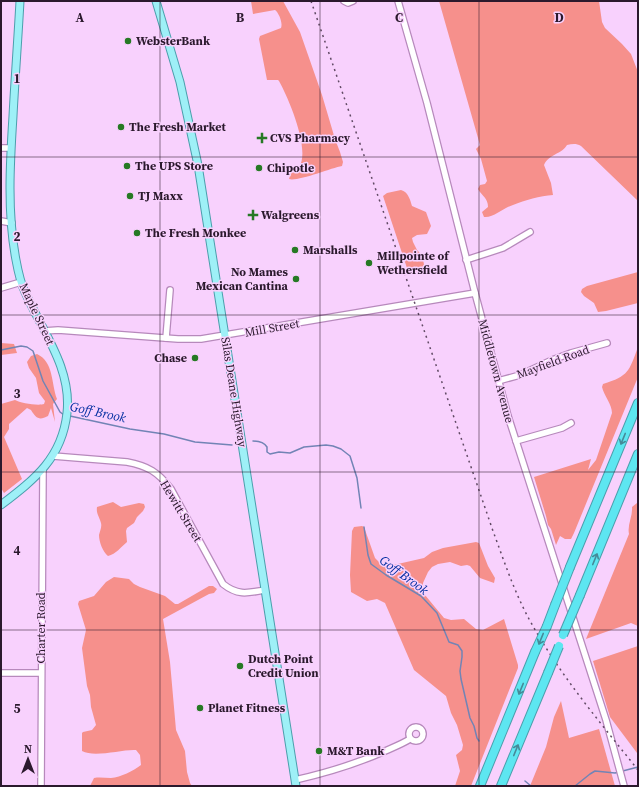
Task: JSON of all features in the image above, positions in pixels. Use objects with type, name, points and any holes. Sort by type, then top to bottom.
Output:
[{"type":"highway","points":[[480,786],[638,403]]},
{"type":"highway","points":[[502,786],[638,454]]},
{"type":"main road","name":"Maple Street","points":[[1,505],[31,482],[43,470],[53,456],[63,431],[66,415],[67,388],[59,360],[21,282],[16,259],[12,223],[10,198],[11,148],[20,1]]},
{"type":"main road","name":"Silas Deane Highway","points":[[156,1],[176,67],[192,134],[296,783]]},
{"type":"street","points":[[344,1],[348,3],[353,1]]},
{"type":"street","name":"Middletown Avenue","points":[[398,1],[428,103],[466,260],[498,381],[611,735],[624,786]]},
{"type":"street","points":[[1,148],[11,148]]},
{"type":"street","points":[[1,221],[12,223]]},
{"type":"street","points":[[466,260],[503,248],[530,232]]},
{"type":"street","points":[[1,288],[21,282]]},
{"type":"street","points":[[166,338],[170,290]]},
{"type":"street","name":"Mill Street","points":[[44,330],[190,339],[225,335],[475,293]]},
{"type":"street","name":"Mayfield Road","points":[[498,381],[520,375],[552,360],[572,353],[607,343]]},
{"type":"street","points":[[516,441],[562,428],[571,423]]},
{"type":"street","name":"Hewitt Street","points":[[53,456],[127,462],[139,464],[151,469],[162,478],[170,489],[223,584],[234,592],[240,593],[265,590]]},
{"type":"street","name":"Charter Road","points":[[41,786],[43,470]]},
{"type":"street","points":[[1,673],[41,673]]},
{"type":"street","points":[[296,783],[350,765],[410,739]]},
{"type":"shaded area","points":[[251,1],[283,1],[300,32],[340,152],[343,162],[342,166],[299,179],[289,179],[291,172],[299,167],[302,159],[300,137],[288,99],[279,81],[267,80],[259,39],[260,36],[281,28],[281,21],[275,10],[253,14]]},
{"type":"shaded area","points":[[439,1],[599,1],[602,22],[605,28],[631,54],[638,72],[638,201],[581,146],[572,144],[567,145],[565,148],[549,158],[544,165],[551,183],[553,195],[522,201],[491,216],[484,217],[482,212],[488,207],[488,204],[478,189],[480,185],[485,184],[487,181],[481,159],[476,149],[480,145]]},
{"type":"shaded area","points":[[401,190],[407,194],[412,206],[426,212],[431,226],[427,234],[417,235],[412,238],[417,250],[422,255],[425,269],[411,274],[408,271],[383,196],[387,193]]},
{"type":"shaded area","points":[[638,272],[638,303],[598,312],[594,303],[581,292],[582,289],[587,286]]},
{"type":"shaded area","points":[[1,343],[14,344],[17,353],[1,355]]},
{"type":"shaded area","points":[[638,347],[638,377],[574,533],[571,539],[565,539],[560,536],[556,545],[551,529],[548,525],[534,477],[591,459],[588,470],[596,460],[612,413],[611,406],[602,387],[603,384],[618,378],[627,372]]},
{"type":"shaded area","points":[[37,354],[46,362],[51,374],[57,399],[53,404],[55,422],[51,408],[48,416],[45,418],[38,418],[31,410],[27,408],[9,424],[9,429],[4,437],[22,479],[4,493],[1,488],[1,404],[15,400],[29,404],[44,404],[45,401],[39,393],[36,378],[27,362],[31,356]]},
{"type":"shaded area","points":[[113,502],[121,507],[139,503],[144,504],[145,507],[134,523],[127,528],[127,542],[116,552],[108,556],[100,541],[99,535],[101,524],[97,513],[97,507]]},
{"type":"shaded area","points":[[637,503],[638,626],[631,623],[586,639],[629,534],[632,507]]},
{"type":"shaded area","points":[[354,527],[364,527],[375,558],[380,563],[389,566],[424,558],[432,552],[443,548],[476,542],[479,543],[488,566],[495,578],[494,583],[480,578],[470,566],[461,566],[450,562],[438,564],[432,567],[423,583],[425,595],[444,618],[451,620],[464,619],[476,629],[483,630],[504,619],[518,665],[471,786],[455,786],[460,771],[456,755],[462,750],[463,745],[446,696],[414,670],[385,603],[377,599],[367,601],[351,592],[350,575],[352,531]]},
{"type":"shaded area","points":[[114,577],[129,579],[140,587],[165,596],[175,604],[178,604],[209,586],[213,586],[217,589],[214,593],[209,594],[163,619],[170,662],[176,730],[185,751],[187,772],[192,786],[90,786],[94,778],[111,778],[119,776],[141,765],[140,755],[136,750],[94,754],[82,751],[82,733],[92,730],[96,725],[87,686],[82,648],[86,630],[78,604],[79,601],[94,596],[106,582]]},
{"type":"shaded area","points":[[638,646],[637,753],[610,717],[593,661]]},
{"type":"shaded area","points":[[561,701],[569,738],[599,729],[615,786],[530,786],[546,747],[554,717]]},
{"type":"waterway","name":"Goff Brook","points":[[1,350],[21,346],[27,347],[33,351],[43,381],[60,412],[64,415]]},
{"type":"waterway","name":"Goff Brook","points":[[70,416],[130,429],[164,434],[195,442],[232,445]]},
{"type":"waterway","name":"Goff Brook","points":[[253,441],[264,444],[267,447],[267,452],[270,454],[279,452],[290,453],[304,447],[326,445],[341,449],[350,456],[357,478],[361,508]]},
{"type":"waterway","name":"Goff Brook","points":[[364,527],[368,555],[371,564],[421,596],[437,613],[449,642],[458,645],[462,651],[460,671],[461,679],[470,718],[479,741]]},
{"type":"waterway","name":"Goff Brook","points":[[575,786],[595,771],[615,773],[638,767]]},
{"type":"waterway","name":"Goff Brook","points":[[525,781],[531,786]]},
{"type":"railway","points":[[311,1],[493,531],[514,587],[529,619],[553,659],[580,697],[638,770]]},
{"type":"place","name":"WebsterBank","points":[[128,41]]},
{"type":"place","name":"The Fresh Market","points":[[121,127]]},
{"type":"place","name":"CVS Pharmacy","points":[[262,138]]},
{"type":"place","name":"The UPS Store","points":[[127,166]]},
{"type":"place","name":"Chipotle","points":[[259,168]]},
{"type":"place","name":"TJ Maxx","points":[[130,196]]},
{"type":"place","name":"Walgreens","points":[[253,215]]},
{"type":"place","name":"The Fresh Monkee","points":[[137,233]]},
{"type":"place","name":"Marshalls","points":[[295,250]]},
{"type":"place","name":"Millpointe of Wethersfield","points":[[369,263]]},
{"type":"place","name":"No Mames Mexican Cantina","points":[[296,279]]},
{"type":"place","name":"Chase","points":[[195,358]]},
{"type":"place","name":"Dutch Point Credit Union","points":[[240,666]]},
{"type":"place","name":"Planet Fitness","points":[[200,708]]},
{"type":"place","name":"M&T Bank","points":[[319,751]]}]
